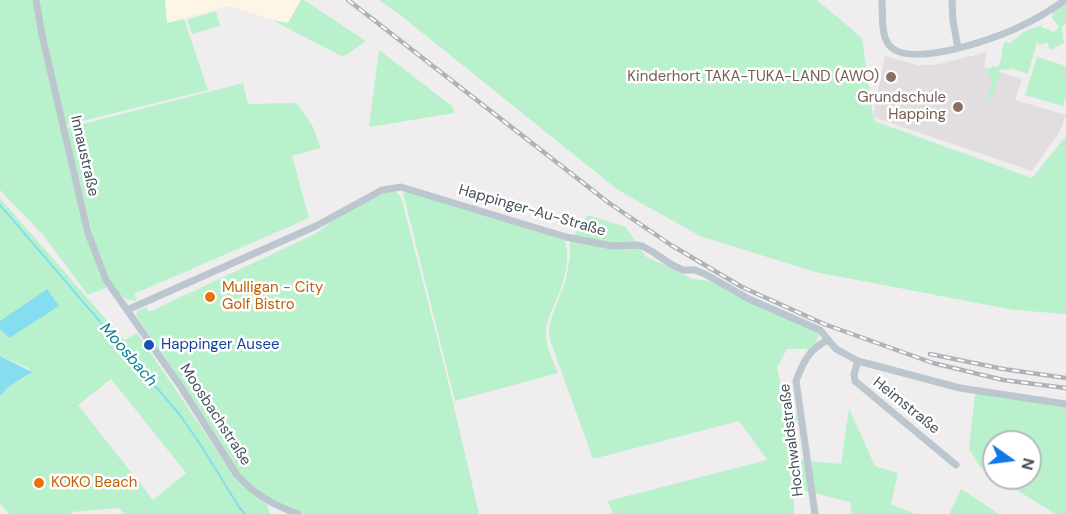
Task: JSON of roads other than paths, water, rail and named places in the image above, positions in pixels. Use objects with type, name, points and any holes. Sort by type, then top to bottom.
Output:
[{"type":"street","name":"Innaustraße","points":[[36,0],[88,233],[106,280],[127,310]]},
{"type":"street","points":[[952,0],[958,48]]},
{"type":"street","points":[[880,2],[885,37],[890,46],[899,52],[922,55],[990,39],[1020,27],[1065,0]]},
{"type":"street","name":"Happinger-Au-Straße","points":[[127,310],[316,226],[382,190],[401,187],[566,237],[612,246],[642,246],[672,265],[683,270],[695,270],[705,274],[749,299],[820,330],[836,349],[858,362],[960,388],[1066,404]]},
{"type":"street","name":"Moosbachstraße","points":[[127,310],[182,387],[237,475],[264,499],[298,514]]},
{"type":"street","name":"Hochwaldstraße","points":[[814,514],[796,381],[801,367],[817,345],[828,340]]},
{"type":"street","name":"Heimstraße","points":[[858,362],[854,374],[855,381],[861,388],[956,465]]},
{"type":"water","points":[[47,289],[59,306],[9,338],[0,329],[0,321]]},
{"type":"water","points":[[0,356],[32,372],[7,388],[0,397]]},
{"type":"waterway","name":"Moosbach","points":[[0,205],[180,415],[245,514]]},
{"type":"railway","points":[[348,0],[609,203],[671,245],[742,287],[824,324],[933,363],[1003,380],[1066,388]]},
{"type":"railway","points":[[930,354],[1003,369],[1066,378]]},
{"type":"place","name":"Kinderhort TAKA-TUKA-LAND (AWO)","points":[[891,77]]},
{"type":"place","name":"Grundschule Happing","points":[[958,107]]},
{"type":"place","name":"Mulligan - City Golf Bistro","points":[[210,297]]},
{"type":"place","name":"Happinger Ausee","points":[[149,345]]},
{"type":"place","name":"KOKO Beach","points":[[39,483]]}]
